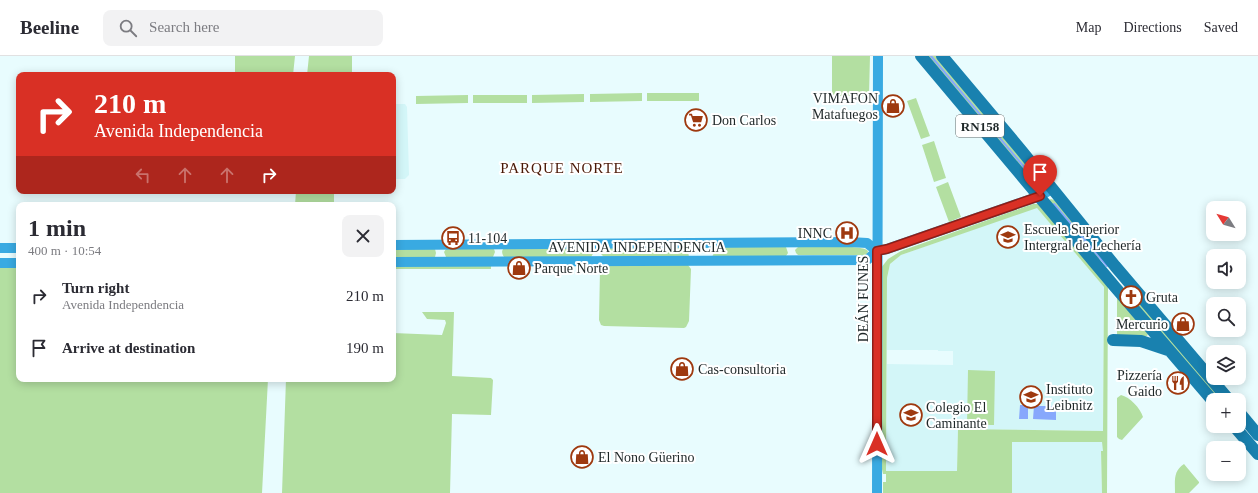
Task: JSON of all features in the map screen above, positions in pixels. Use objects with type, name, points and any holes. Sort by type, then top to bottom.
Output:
[{"type":"highway","name":"RN158","points":[[921,56],[1206,393]]},
{"type":"highway","name":"RN158","points":[[942,56],[1021,150],[1129,284],[1222,393]]},
{"type":"highway","points":[[1113,340],[1141,341],[1170,351]]},
{"type":"highway","points":[[1246,420],[1258,435]]},
{"type":"highway","points":[[1240,433],[1258,454]]},
{"type":"main road","name":"DEÁN FUNES","points":[[877,493],[878,56]]},
{"type":"main road","name":"AVENIDA INDEPENDENCIA","points":[[396,262],[867,260],[877,251],[887,249],[1040,196],[1052,189]]},
{"type":"main road","name":"AVENIDA INDEPENDENCIA","points":[[396,245],[850,242],[867,243],[877,251]]},
{"type":"main road","points":[[0,248],[16,248]]},
{"type":"main road","points":[[0,263],[16,263]]},
{"type":"shaded area","points":[[396,104],[405,104],[407,107],[409,175],[405,179],[396,179]]},
{"type":"shaded area","points":[[1037,207],[1104,287],[1103,431],[958,429],[957,471],[886,471],[887,364],[953,365],[953,351],[887,350],[887,278],[890,264],[901,255]]},
{"type":"shaded area","points":[[1011,442],[1103,442],[1103,451],[1101,451],[1102,493],[1012,493]]},
{"type":"green space","points":[[235,56],[295,56],[293,72],[235,72]]},
{"type":"green space","points":[[309,56],[352,56],[352,72],[307,72]]},
{"type":"green space","points":[[832,56],[870,56],[869,96],[832,96]]},
{"type":"green space","points":[[926,56],[937,56],[1039,181],[1036,184]]},
{"type":"green space","points":[[642,93],[642,101],[590,102],[590,94]]},
{"type":"green space","points":[[647,93],[699,93],[699,101],[647,101]]},
{"type":"green space","points":[[584,94],[584,102],[532,103],[532,95]]},
{"type":"green space","points":[[468,95],[468,103],[416,104],[416,96]]},
{"type":"green space","points":[[473,95],[527,95],[527,103],[473,103]]},
{"type":"green space","points":[[916,98],[930,136],[921,139],[907,101]]},
{"type":"green space","points":[[934,141],[946,178],[934,182],[922,145]]},
{"type":"green space","points":[[948,182],[961,217],[949,222],[936,187]]},
{"type":"green space","points":[[296,194],[334,194],[334,202],[295,202]]},
{"type":"green space","points":[[1049,200],[1054,200],[1100,253],[1099,259]]},
{"type":"green space","points":[[1033,204],[1038,204],[1108,285],[1107,493],[1102,493],[1102,442],[1012,442],[1012,493],[883,493],[883,482],[886,482],[886,474],[883,474],[879,454],[881,268],[888,259],[901,251]],"holes":[[[1037,208],[1104,287],[1103,431],[958,429],[957,471],[886,471],[887,278],[890,264],[901,255]]]},
{"type":"green space","points":[[689,247],[689,257],[604,257],[601,254],[603,248]]},
{"type":"green space","points":[[713,247],[786,247],[788,253],[786,256],[712,257],[714,253]]},
{"type":"green space","points":[[798,247],[856,247],[868,251],[867,255],[798,255],[795,250]]},
{"type":"green space","points":[[504,248],[592,248],[594,252],[591,257],[504,257],[502,250]]},
{"type":"green space","points":[[396,249],[435,249],[435,257],[396,258]]},
{"type":"green space","points":[[446,249],[494,249],[495,252],[493,257],[446,257],[444,252]]},
{"type":"green space","points":[[396,265],[491,265],[491,269],[396,269]]},
{"type":"green space","points":[[603,265],[688,265],[691,269],[689,321],[686,327],[601,325],[599,320],[600,270]]},
{"type":"green space","points":[[0,267],[16,267],[16,382],[268,382],[262,493],[0,493]]},
{"type":"green space","points":[[1129,290],[1206,379],[1206,385],[1211,385],[1218,393],[1210,393],[1126,293]]},
{"type":"green space","points":[[1117,299],[1148,334],[1147,336],[1117,335]]},
{"type":"green space","points":[[422,312],[454,312],[452,376],[491,378],[493,380],[491,415],[452,414],[450,493],[282,493],[286,382],[396,382],[396,333],[442,335],[446,323],[445,320],[427,319]]},
{"type":"green space","points":[[968,370],[995,371],[994,425],[967,425]]},
{"type":"green space","points":[[1121,395],[1134,403],[1140,410],[1143,417],[1122,440],[1117,437],[1117,398]]},
{"type":"green space","points":[[1184,464],[1199,483],[1189,493],[1175,493],[1176,473]]},
{"type":"water","points":[[1020,405],[1028,405],[1028,419],[1019,419]]},
{"type":"water","points":[[1034,406],[1056,406],[1056,420],[1033,419]]},
{"type":"waterway","points":[[931,56],[1035,180]]},
{"type":"waterway","points":[[1054,204],[1107,266]]},
{"type":"place","name":"VIMAFON Matafuegos","points":[[893,106]]},
{"type":"place","name":"Don Carlos","points":[[696,120]]},
{"type":"place","name":"INNC","points":[[847,233]]},
{"type":"place","name":"Escuela Superior Intergral de Lechería","points":[[1008,237]]},
{"type":"place","name":"11-104","points":[[453,238]]},
{"type":"place","name":"Parque Norte","points":[[519,268]]},
{"type":"place","name":"Gruta","points":[[1131,297]]},
{"type":"place","name":"Mercurio","points":[[1183,324]]},
{"type":"place","name":"Cas-consultoria","points":[[682,369]]},
{"type":"place","name":"Pizzería Gaido","points":[[1178,383]]},
{"type":"place","name":"Instituto Leibnitz","points":[[1031,397]]},
{"type":"place","name":"Colegio El Caminante","points":[[911,415]]},
{"type":"place","name":"El Nono Güerino","points":[[582,457]]},
{"type":"district","name":"PARQUE NORTE","points":[[562,168]]},
{"type":"route","points":[[877,444],[877,251],[887,249],[1040,196]]}]
